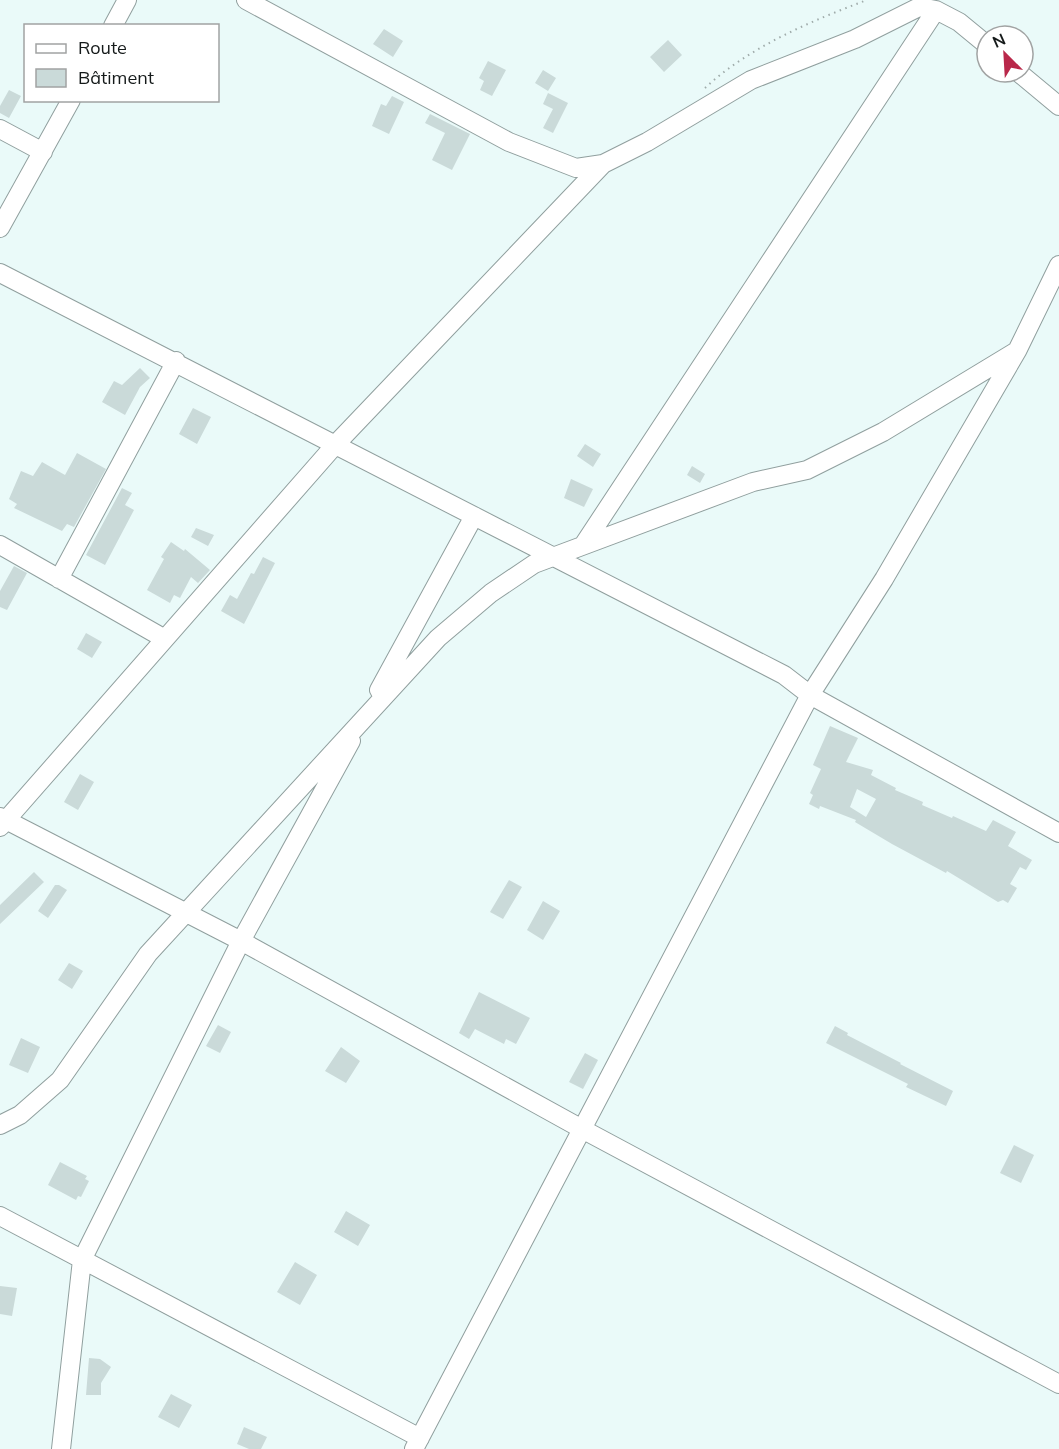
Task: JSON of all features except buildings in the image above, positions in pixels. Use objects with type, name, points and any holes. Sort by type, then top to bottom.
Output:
[{"type":"street","points":[[114,24],[127,0]]},
{"type":"street","points":[[246,0],[509,142],[576,168],[603,164],[647,142],[751,80],[855,39],[919,7],[936,10],[959,22],[975,35]]},
{"type":"street","points":[[585,544],[936,10]]},
{"type":"street","points":[[1032,84],[1059,106]]},
{"type":"street","points":[[0,228],[70,102]]},
{"type":"street","points":[[0,129],[43,152]]},
{"type":"street","points":[[603,164],[335,445],[2,821],[241,941],[582,1129],[1059,1384]]},
{"type":"street","points":[[0,1216],[417,1443],[810,695],[884,579],[1017,351],[1059,265]]},
{"type":"street","points":[[0,273],[176,361],[784,675],[810,695],[1059,833]]},
{"type":"street","points":[[0,1125],[20,1115],[60,1080],[148,954],[438,638],[491,593],[534,564],[585,544],[753,482],[807,470],[883,432],[1017,351]]},
{"type":"street","points":[[59,579],[176,361]]},
{"type":"street","points":[[61,1449],[82,1260],[241,941],[474,516]]},
{"type":"street","points":[[0,545],[165,639]]},
{"type":"path","points":[[698,95],[724,71],[808,22],[867,0]]}]
